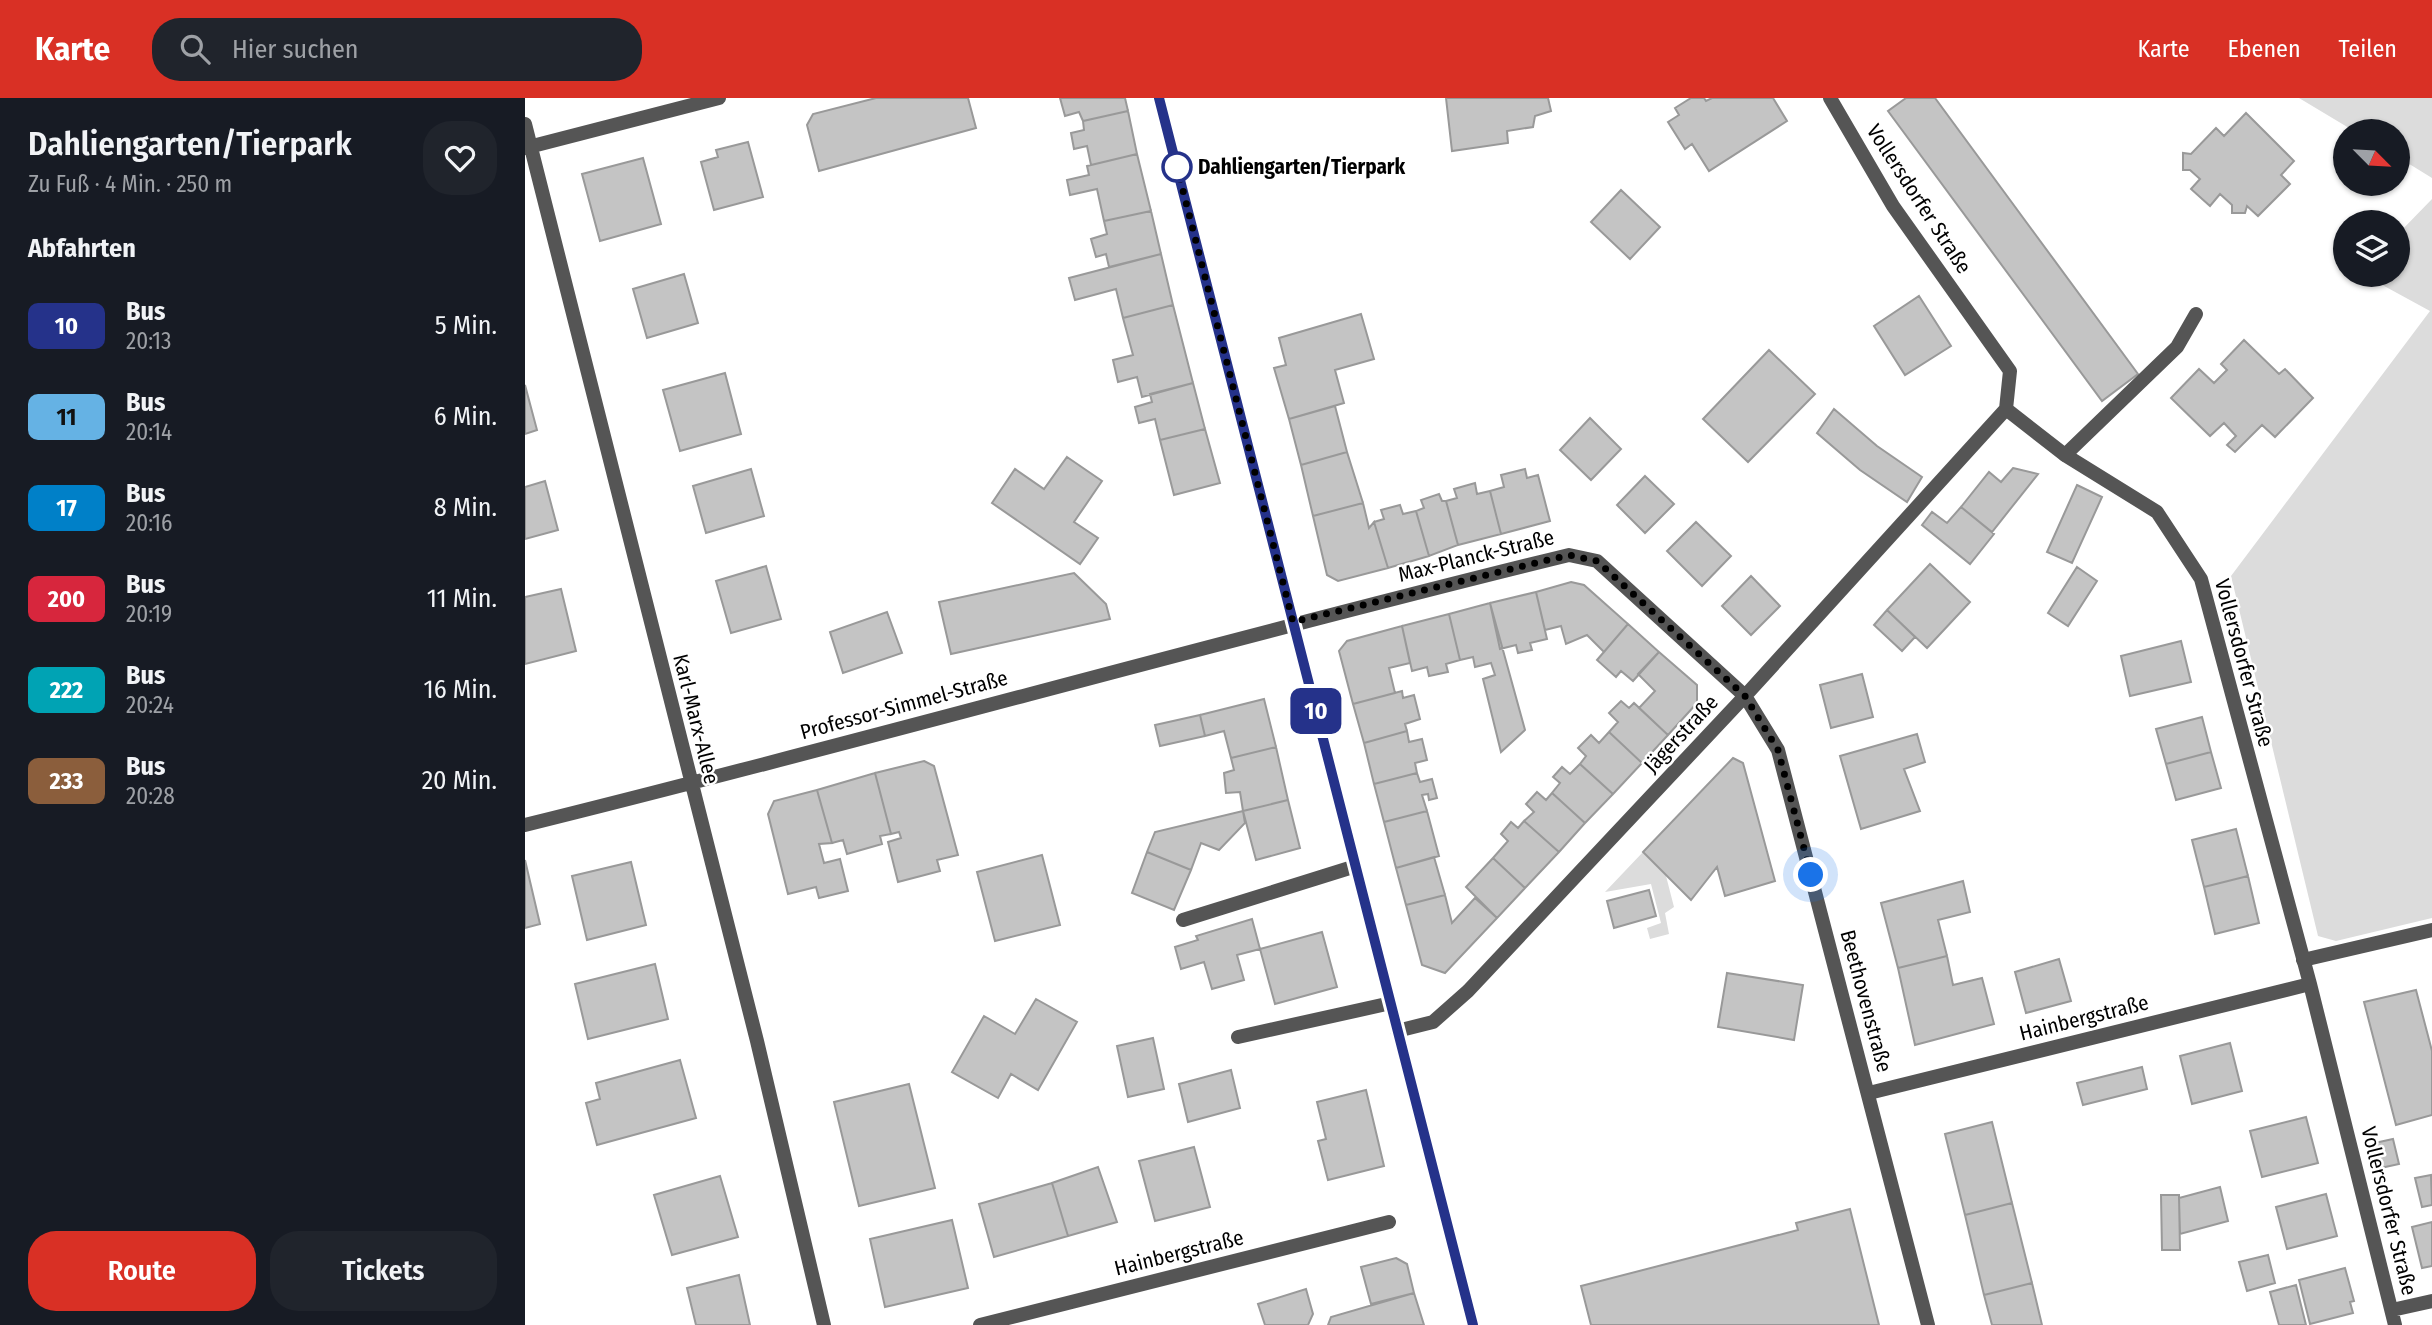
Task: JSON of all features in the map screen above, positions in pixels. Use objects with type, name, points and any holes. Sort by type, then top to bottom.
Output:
[{"type":"main road","points":[[1159,98],[1473,1325]]},
{"type":"street","points":[[528,147],[719,98]]},
{"type":"street","name":"Vollersdorfer Straße","points":[[1830,98],[1893,206],[2010,372],[2006,409],[2065,455],[2157,512],[2201,579],[2310,984],[2394,1318]]},
{"type":"street","name":"Karl-Marx-Allee","points":[[525,124],[528,147],[757,1041],[824,1325]]},
{"type":"street","points":[[2065,455],[2177,347],[2196,314]]},
{"type":"street","name":"Jägerstraße","points":[[1397,1031],[1433,1022],[1468,992],[1745,696],[2006,409]]},
{"type":"street","name":"Max-Planck-Straße","points":[[1293,622],[1569,555],[1597,561],[1745,696]]},
{"type":"street","name":"Professor-Simmel-Straße","points":[[525,825],[691,784],[1293,622]]},
{"type":"street","name":"Beethovenstraße","points":[[1745,696],[1778,750],[1928,1325]]},
{"type":"street","points":[[1183,920],[1356,866]]},
{"type":"street","points":[[2303,960],[2432,930]]},
{"type":"street","name":"Hainbergstraße","points":[[1868,1093],[2310,984]]},
{"type":"street","points":[[1238,1037],[1391,1003]]},
{"type":"street","name":"Hainbergstraße","points":[[980,1325],[1389,1222]]},
{"type":"street","points":[[2394,1318],[2432,1301]]},
{"type":"shaded area","points":[[2299,98],[2432,98],[2432,178],[2410,164],[2410,119],[2334,119]]},
{"type":"shaded area","points":[[2432,199],[2432,918],[2336,941],[2318,936],[2231,576],[2430,311],[2386,287],[2410,287],[2410,222]]},
{"type":"shaded area","points":[[1643,852],[1666,876],[1674,907],[1665,913],[1669,934],[1650,939],[1647,928],[1661,923],[1651,884],[1605,892]]},
{"type":"building","points":[[876,98],[968,98],[976,128],[819,171],[807,125],[813,114]]},
{"type":"building","points":[[1060,98],[1125,98],[1128,111],[1083,121],[1079,112],[1065,116]]},
{"type":"building","points":[[1446,98],[1548,98],[1551,111],[1535,116],[1533,127],[1507,131],[1508,143],[1452,151]]},
{"type":"building","points":[[1691,98],[1704,98],[1706,101],[1712,98],[1773,98],[1787,121],[1709,171],[1692,144],[1685,149],[1668,122],[1679,115],[1675,108]]},
{"type":"building","points":[[1906,98],[1935,98],[2138,374],[2102,401],[1888,111]]},
{"type":"building","points":[[1128,111],[1137,154],[1091,165],[1087,146],[1074,149],[1071,133],[1084,130],[1083,121]]},
{"type":"building","points":[[2246,113],[2294,161],[2281,175],[2290,184],[2258,216],[2247,206],[2245,213],[2232,213],[2232,205],[2220,194],[2210,206],[2191,189],[2200,179],[2190,170],[2183,170],[2183,153],[2191,154],[2216,128],[2224,136]]},
{"type":"building","points":[[748,142],[763,197],[714,210],[701,162],[718,157],[716,150]]},
{"type":"building","points":[[1137,154],[1151,211],[1104,221],[1097,189],[1070,195],[1067,180],[1089,175],[1087,166]]},
{"type":"building","points":[[643,158],[661,224],[600,241],[582,174]]},
{"type":"building","points":[[1621,190],[1660,227],[1630,259],[1591,222]]},
{"type":"building","points":[[1151,211],[1161,254],[1109,267],[1106,254],[1096,257],[1091,239],[1107,234],[1104,221]]},
{"type":"building","points":[[1161,254],[1173,305],[1123,318],[1116,289],[1075,300],[1069,278]]},
{"type":"building","points":[[684,274],[698,323],[647,338],[633,289]]},
{"type":"building","points":[[1919,296],[1951,346],[1905,375],[1874,326]]},
{"type":"building","points":[[1173,305],[1193,383],[1142,397],[1137,377],[1118,382],[1113,360],[1133,355],[1123,318]]},
{"type":"building","points":[[1361,314],[1374,359],[1335,370],[1344,403],[1289,419],[1274,368],[1286,365],[1279,338]]},
{"type":"building","points":[[2244,340],[2279,374],[2285,369],[2313,398],[2275,437],[2262,425],[2235,452],[2227,445],[2236,436],[2224,423],[2210,436],[2171,398],[2199,369],[2214,383],[2227,370],[2221,364]]},
{"type":"building","points":[[1769,350],[1815,394],[1748,462],[1703,419]]},
{"type":"building","points":[[725,373],[741,434],[680,451],[663,390]]},
{"type":"building","points":[[1193,383],[1205,429],[1160,440],[1155,419],[1139,423],[1135,407],[1152,402],[1150,394]]},
{"type":"building","points":[[525,385],[537,430],[525,434]]},
{"type":"building","points":[[1335,406],[1347,452],[1301,465],[1289,419]]},
{"type":"building","points":[[1834,409],[1877,446],[1922,477],[1907,502],[1860,470],[1817,433]]},
{"type":"building","points":[[1590,418],[1621,449],[1591,480],[1560,450]]},
{"type":"building","points":[[1205,429],[1220,483],[1174,495],[1160,440]]},
{"type":"building","points":[[1347,452],[1363,503],[1313,516],[1301,465]]},
{"type":"building","points":[[1067,457],[1102,481],[1074,522],[1098,538],[1080,564],[992,503],[1015,469],[1044,489]]},
{"type":"building","points":[[2013,468],[2038,474],[1992,532],[1961,507],[1989,472],[2001,482]]},
{"type":"building","points":[[751,469],[764,516],[706,533],[693,486]]},
{"type":"building","points":[[1525,469],[1527,478],[1538,475],[1550,521],[1501,534],[1490,491],[1504,487],[1501,475]]},
{"type":"building","points":[[1645,476],[1674,504],[1645,533],[1617,505]]},
{"type":"building","points":[[545,481],[558,530],[525,539],[525,487]]},
{"type":"building","points":[[1475,483],[1477,494],[1490,491],[1501,534],[1458,545],[1446,501],[1457,498],[1454,489]]},
{"type":"building","points":[[2077,485],[2102,497],[2072,563],[2047,552]]},
{"type":"building","points":[[1439,494],[1442,501],[1446,501],[1458,545],[1429,556],[1416,511],[1424,508],[1421,500]]},
{"type":"building","points":[[1363,503],[1369,528],[1374,522],[1388,568],[1338,581],[1327,575],[1313,516]]},
{"type":"building","points":[[1400,505],[1403,514],[1416,511],[1429,556],[1388,568],[1374,522],[1384,519],[1381,510]]},
{"type":"building","points":[[1961,507],[1994,534],[1970,564],[1922,525],[1932,512],[1947,523]]},
{"type":"building","points":[[1696,522],[1731,556],[1702,586],[1667,551]]},
{"type":"building","points":[[1930,564],[1970,602],[1927,648],[1887,610]]},
{"type":"building","points":[[766,566],[781,619],[731,633],[716,581]]},
{"type":"building","points":[[2077,567],[2097,581],[2068,626],[2048,613]]},
{"type":"building","points":[[1074,573],[1106,604],[1110,619],[951,654],[939,602]]},
{"type":"building","points":[[1751,576],[1780,606],[1751,635],[1722,606]]},
{"type":"building","points":[[1571,582],[1584,585],[1628,624],[1604,652],[1587,635],[1566,644],[1561,626],[1545,630],[1536,592]]},
{"type":"building","points":[[561,589],[576,651],[525,664],[525,597]]},
{"type":"building","points":[[1536,592],[1547,639],[1530,643],[1532,650],[1518,653],[1516,645],[1500,649],[1490,603]]},
{"type":"building","points":[[1490,603],[1525,730],[1501,752],[1483,679],[1495,675],[1491,663],[1475,667],[1473,657],[1460,660],[1449,614]]},
{"type":"building","points":[[1887,610],[1915,637],[1902,651],[1874,625]]},
{"type":"building","points":[[887,612],[902,653],[843,673],[830,632]]},
{"type":"building","points":[[1449,614],[1460,660],[1446,664],[1448,672],[1429,676],[1427,667],[1412,671],[1402,626]]},
{"type":"building","points":[[1628,624],[1659,652],[1633,681],[1621,671],[1616,677],[1597,660]]},
{"type":"building","points":[[1402,626],[1410,663],[1389,668],[1395,693],[1353,704],[1339,651],[1347,641]]},
{"type":"building","points":[[2181,641],[2191,682],[2130,696],[2121,656]]},
{"type":"building","points":[[1659,652],[1697,685],[1697,703],[1668,735],[1639,708],[1655,691],[1638,674]]},
{"type":"building","points":[[1862,674],[1873,717],[1831,728],[1820,685]]},
{"type":"building","points":[[1402,691],[1403,698],[1414,695],[1420,719],[1405,724],[1407,731],[1364,743],[1353,704]]},
{"type":"building","points":[[1264,699],[1276,747],[1231,758],[1224,731],[1205,736],[1200,715]]},
{"type":"building","points":[[1621,701],[1629,708],[1634,703],[1668,735],[1642,763],[1609,732],[1618,722],[1609,713]]},
{"type":"building","points":[[1200,715],[1205,736],[1160,746],[1155,725]]},
{"type":"building","points":[[2202,717],[2211,752],[2166,764],[2156,729]]},
{"type":"building","points":[[1407,731],[1409,742],[1422,739],[1427,760],[1415,763],[1417,773],[1374,784],[1364,743]]},
{"type":"building","points":[[1609,732],[1642,763],[1613,794],[1580,764],[1586,756],[1578,748],[1591,735],[1599,743]]},
{"type":"building","points":[[1917,734],[1925,762],[1904,769],[1920,811],[1861,829],[1840,756]]},
{"type":"building","points":[[1276,747],[1288,800],[1243,811],[1240,792],[1226,793],[1224,773],[1234,770],[1231,758]]},
{"type":"building","points":[[2211,752],[2221,788],[2176,800],[2166,764]]},
{"type":"building","points":[[1733,758],[1743,763],[1775,881],[1725,896],[1717,867],[1691,900],[1643,852]]},
{"type":"building","points":[[924,761],[934,766],[958,855],[937,860],[940,871],[898,882],[888,842],[901,838],[899,832],[891,834],[875,773]]},
{"type":"building","points":[[1580,764],[1613,794],[1585,823],[1552,793],[1560,783],[1553,777],[1562,767],[1570,774]]},
{"type":"building","points":[[875,773],[891,834],[880,836],[882,844],[847,854],[843,840],[832,843],[817,790]]},
{"type":"building","points":[[1417,773],[1420,782],[1432,779],[1437,798],[1429,800],[1428,794],[1422,795],[1427,811],[1384,822],[1374,784]]},
{"type":"building","points":[[817,790],[832,843],[819,844],[824,863],[840,859],[848,891],[819,898],[816,887],[788,894],[768,814],[774,801]]},
{"type":"building","points":[[1537,792],[1546,800],[1552,793],[1585,823],[1559,852],[1524,821],[1534,812],[1526,804]]},
{"type":"building","points":[[1288,800],[1300,848],[1256,860],[1243,811]]},
{"type":"building","points":[[1243,811],[1245,823],[1219,850],[1201,843],[1191,870],[1147,852],[1155,832]]},
{"type":"building","points":[[1427,811],[1439,856],[1396,868],[1384,822]]},
{"type":"building","points":[[1524,821],[1559,852],[1525,888],[1493,858],[1508,841],[1501,834],[1511,822],[1518,828]]},
{"type":"building","points":[[2236,829],[2248,876],[2204,887],[2192,840]]},
{"type":"building","points":[[1147,852],[1191,870],[1174,910],[1132,893]]},
{"type":"building","points":[[1042,855],[1060,925],[995,941],[977,872]]},
{"type":"building","points":[[1434,857],[1445,895],[1406,905],[1396,868]]},
{"type":"building","points":[[1493,858],[1525,888],[1497,918],[1466,887]]},
{"type":"building","points":[[525,860],[540,924],[525,928]]},
{"type":"building","points":[[631,862],[646,925],[587,940],[572,876]]},
{"type":"building","points":[[2248,876],[2259,923],[2215,934],[2204,887]]},
{"type":"building","points":[[1963,881],[1970,912],[1938,920],[1947,956],[1898,968],[1881,903]]},
{"type":"building","points":[[1649,890],[1656,916],[1614,928],[1607,901]]},
{"type":"building","points":[[1445,895],[1452,923],[1475,898],[1497,918],[1445,973],[1422,965],[1406,905]]},
{"type":"building","points":[[1252,919],[1260,949],[1237,955],[1244,980],[1212,989],[1204,962],[1181,969],[1175,947],[1198,940],[1196,936]]},
{"type":"building","points":[[1322,932],[1337,987],[1275,1004],[1260,949]]},
{"type":"building","points":[[1947,956],[1953,985],[1982,978],[1994,1024],[1915,1045],[1898,968]]},
{"type":"building","points":[[2059,959],[2071,1001],[2026,1013],[2015,972]]},
{"type":"building","points":[[655,964],[668,1019],[588,1039],[575,984]]},
{"type":"building","points":[[1727,973],[1803,985],[1794,1040],[1718,1027]]},
{"type":"building","points":[[2416,990],[2432,1051],[2432,1115],[2396,1125],[2364,1002]]},
{"type":"building","points":[[1036,999],[1077,1022],[1038,1090],[1011,1074],[998,1098],[952,1072],[984,1016],[1015,1034]]},
{"type":"building","points":[[1153,1038],[1164,1089],[1128,1097],[1117,1046]]},
{"type":"building","points":[[2230,1043],[2242,1091],[2192,1104],[2180,1056]]},
{"type":"building","points":[[680,1060],[696,1118],[597,1145],[586,1103],[600,1099],[596,1083]]},
{"type":"building","points":[[2142,1067],[2147,1089],[2083,1105],[2077,1083]]},
{"type":"building","points":[[1231,1070],[1240,1108],[1188,1122],[1179,1084]]},
{"type":"building","points":[[909,1084],[935,1188],[859,1206],[834,1102]]},
{"type":"building","points":[[1366,1090],[1384,1166],[1328,1180],[1318,1141],[1326,1139],[1317,1102]]},
{"type":"building","points":[[2306,1117],[2318,1163],[2262,1177],[2250,1131]]},
{"type":"building","points":[[1992,1122],[2012,1203],[1965,1215],[1945,1134]]},
{"type":"building","points":[[2393,1139],[2399,1164],[2376,1169],[2370,1144]]},
{"type":"building","points":[[1194,1147],[1210,1207],[1155,1221],[1139,1161]]},
{"type":"building","points":[[1098,1167],[1117,1222],[1068,1236],[1052,1183]]},
{"type":"building","points":[[2431,1175],[2432,1205],[2422,1207],[2415,1178]]},
{"type":"building","points":[[720,1176],[738,1237],[672,1255],[654,1195]]},
{"type":"building","points":[[1052,1183],[1068,1236],[994,1257],[979,1204]]},
{"type":"building","points":[[2220,1187],[2228,1221],[2180,1234],[2179,1198]]},
{"type":"building","points":[[2326,1194],[2337,1236],[2287,1249],[2276,1207]]},
{"type":"building","points":[[2161,1195],[2179,1195],[2180,1250],[2162,1250]]},
{"type":"building","points":[[2012,1203],[2032,1283],[1984,1295],[1965,1215]]},
{"type":"building","points":[[1850,1209],[1879,1325],[1591,1325],[1581,1286],[1798,1230],[1796,1223]]},
{"type":"building","points":[[952,1220],[968,1288],[885,1307],[870,1239]]},
{"type":"building","points":[[2432,1222],[2432,1266],[2422,1268],[2412,1227]]},
{"type":"building","points":[[2268,1255],[2275,1283],[2247,1291],[2239,1262]]},
{"type":"building","points":[[1396,1258],[1407,1264],[1414,1293],[1371,1304],[1361,1267]]},
{"type":"building","points":[[2345,1268],[2354,1301],[2350,1302],[2353,1313],[2310,1324],[2299,1280]]},
{"type":"building","points":[[739,1275],[750,1325],[696,1325],[687,1288]]},
{"type":"building","points":[[2032,1283],[2042,1325],[1992,1325],[1984,1295]]},
{"type":"building","points":[[2296,1285],[2306,1325],[2279,1325],[2270,1292]]},
{"type":"building","points":[[1306,1289],[1313,1314],[1308,1325],[1265,1325],[1258,1304]]},
{"type":"building","points":[[1414,1293],[1424,1325],[1328,1325],[1331,1317]]},
{"type":"bus line","name":"10","points":[[1159,98],[1473,1325]]},
{"type":"place","name":"Dahliengarten/Tierpark","points":[[1177,167]]},
{"type":"route","points":[[1177,167],[1293,622],[1569,555],[1597,561],[1745,696],[1778,750],[1811,875]]}]
